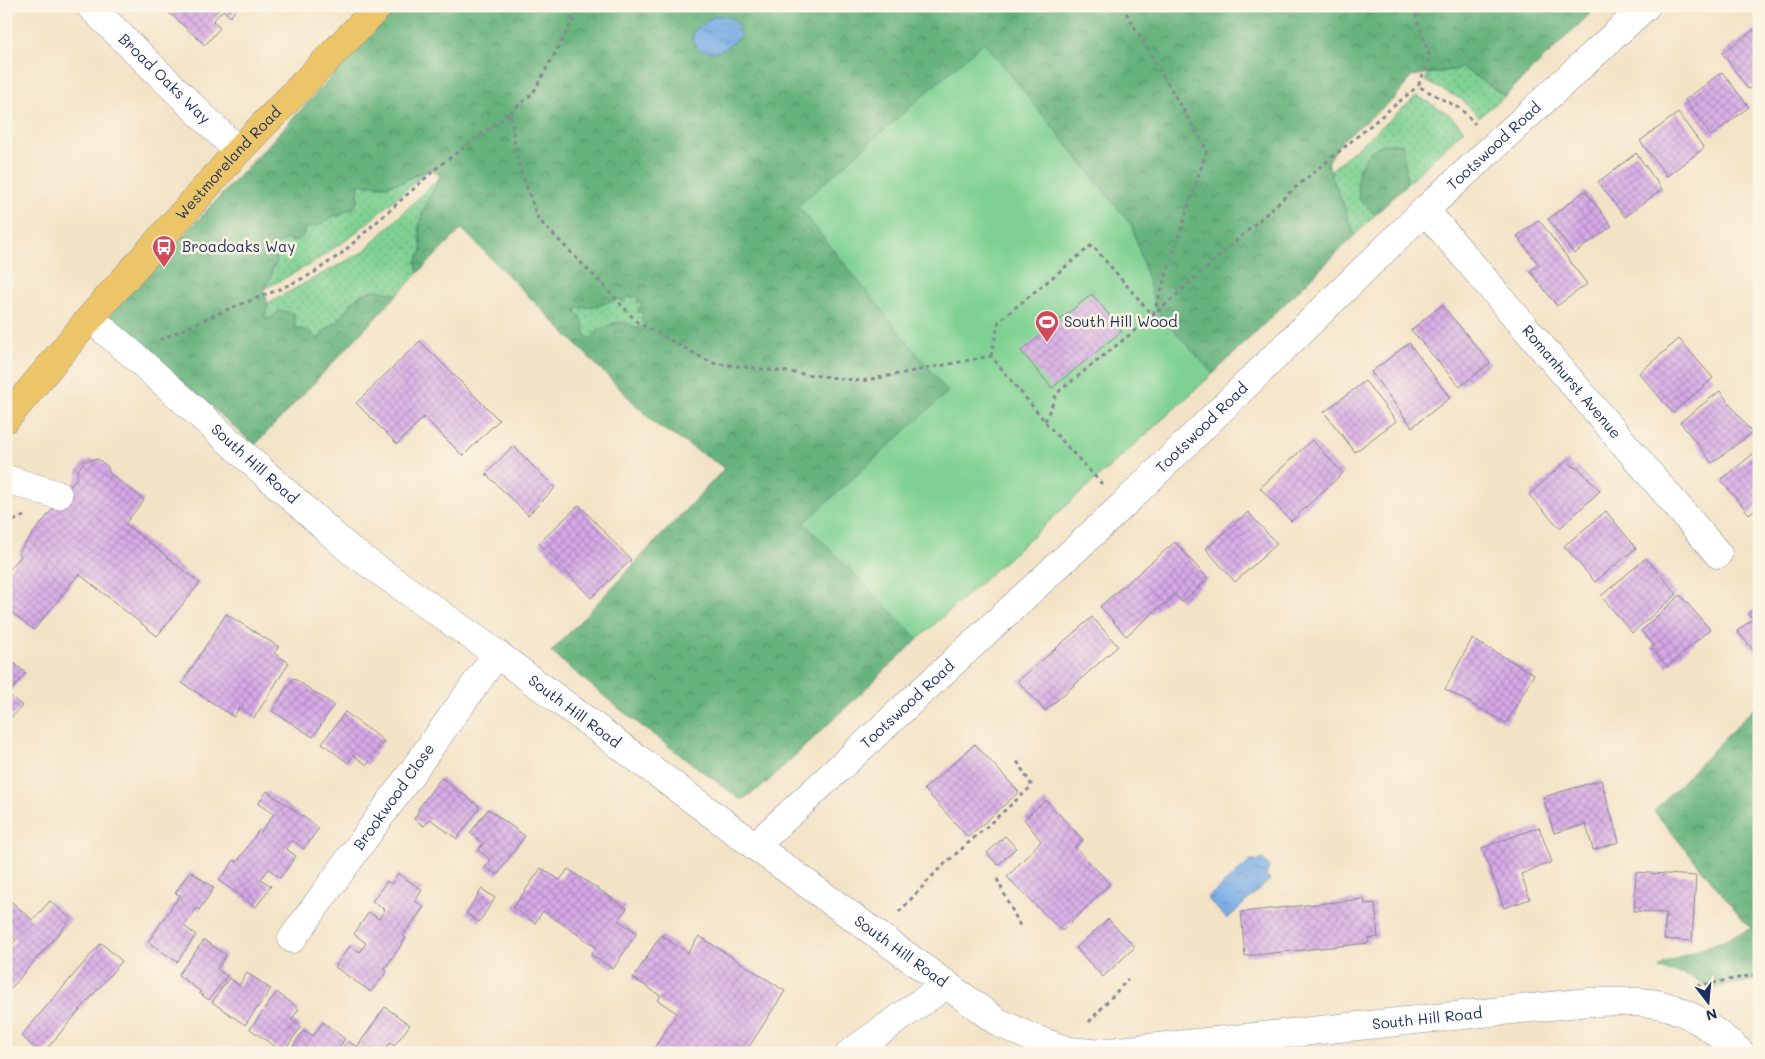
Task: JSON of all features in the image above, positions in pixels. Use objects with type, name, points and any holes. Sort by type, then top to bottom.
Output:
[{"type":"main road","name":"Westmoreland Road","points":[[6,419],[90,318],[238,150],[379,6]]},
{"type":"street","name":"Broad Oaks Way","points":[[90,6],[238,150]]},
{"type":"street","name":"Tootswood Road","points":[[755,846],[1122,506],[1425,210],[1646,6]]},
{"type":"street","name":"Romanhurst Avenue","points":[[1425,210],[1718,554]]},
{"type":"street","name":"South Hill Road","points":[[90,318],[132,353],[350,550],[497,654],[755,846],[998,1022],[1063,1050],[1092,1053]]},
{"type":"street","points":[[6,479],[58,495]]},
{"type":"street","name":"Brookwood Close","points":[[292,939],[497,654]]},
{"type":"street","points":[[850,1053],[947,984]]},
{"type":"street","name":"South Hill Road","points":[[1100,1053],[1588,1002],[1636,1002],[1662,1005],[1688,1014],[1741,1053]]},
{"type":"path","points":[[132,353],[312,274],[342,253],[439,166],[510,113],[533,93],[580,6]]},
{"type":"path","points":[[1122,6],[1207,150],[1153,316]]},
{"type":"path","points":[[1045,421],[1057,393],[1153,316],[1296,187],[1418,86],[1430,58],[1413,6]]},
{"type":"path","points":[[1418,86],[1462,109],[1495,145]]},
{"type":"path","points":[[510,113],[518,163],[538,219],[637,322],[712,363],[862,381],[991,356]]},
{"type":"path","points":[[991,356],[1000,321],[1092,245],[1153,316]]},
{"type":"path","points":[[991,356],[1045,421],[1122,506]]},
{"type":"path","points":[[878,934],[938,870],[1032,786],[1017,761]]},
{"type":"path","points":[[997,879],[1020,926]]},
{"type":"path","points":[[1063,1050],[1128,979]]},
{"type":"green space","name":"South Hill Wood","points":[[398,6],[1598,6],[1505,96],[1463,68],[1412,76],[1395,98],[1342,140],[1327,163],[1355,235],[1213,374],[1157,312],[1132,226],[984,43],[798,206],[948,392],[804,523],[918,639],[764,785],[741,800],[627,715],[551,652],[725,468],[655,424],[462,229],[418,273],[416,262],[422,251],[419,228],[422,214],[440,176],[431,168],[401,182],[384,186],[359,184],[358,200],[353,209],[346,211],[340,216],[335,215],[322,224],[305,228],[299,240],[285,239],[279,244],[271,245],[277,263],[271,270],[271,277],[264,289],[267,310],[264,317],[269,319],[276,315],[279,310],[294,314],[295,328],[309,331],[318,340],[326,329],[337,322],[353,301],[362,294],[373,290],[398,294],[255,445],[108,316]],"holes":[[[635,296],[639,299],[637,302],[642,304],[637,312],[643,312],[641,321],[646,324],[637,329],[625,323],[612,324],[600,330],[590,339],[586,336],[581,316],[576,314],[576,309],[597,306],[617,299],[625,301],[629,297],[633,298]]]},
{"type":"green space","name":"South Hill Wood","points":[[984,42],[1132,226],[1157,312],[1213,374],[918,639],[804,523],[948,392],[798,206]]},
{"type":"green space","points":[[1463,68],[1505,96],[1479,117],[1461,99],[1425,81],[1428,74]]},
{"type":"green space","points":[[1417,96],[1449,114],[1464,129],[1407,184],[1401,144],[1360,200],[1375,215],[1355,235],[1330,171]]},
{"type":"green space","points":[[1384,144],[1402,144],[1407,184],[1375,215],[1360,200],[1357,185],[1359,168],[1370,151]]},
{"type":"green space","points":[[431,168],[352,236],[309,265],[264,289],[272,269],[277,263],[271,245],[279,244],[286,239],[293,242],[305,228],[322,224],[335,215],[340,216],[346,211],[353,209],[358,200],[359,184],[384,186],[401,182]]},
{"type":"green space","points":[[441,176],[422,214],[419,228],[422,251],[416,262],[418,273],[398,294],[373,290],[362,294],[353,301],[337,322],[326,329],[318,340],[309,331],[295,328],[294,314],[276,315],[269,319],[264,317],[268,310],[268,303],[363,252]]},
{"type":"green space","points":[[635,295],[643,303],[637,312],[643,312],[647,324],[637,329],[626,322],[617,322],[601,330],[590,339],[585,337],[576,309],[617,299],[625,301]]},
{"type":"green space","points":[[1759,703],[1759,979],[1712,989],[1692,977],[1659,969],[1663,964],[1751,929],[1654,811]]},
{"type":"water","points":[[714,16],[733,19],[740,36],[722,50],[712,52],[699,50],[693,42],[693,32]]},
{"type":"water","points":[[1263,859],[1269,866],[1266,877],[1270,880],[1227,919],[1207,898],[1252,860],[1256,862]]},
{"type":"building","points":[[171,6],[239,6],[230,17],[223,10],[213,21],[220,28],[205,45],[167,11]]},
{"type":"building","points":[[1759,26],[1759,81],[1748,89],[1722,53]]},
{"type":"building","points":[[1722,72],[1749,107],[1711,136],[1685,100]]},
{"type":"building","points":[[1678,113],[1704,148],[1667,176],[1640,141]]},
{"type":"building","points":[[1636,153],[1662,189],[1625,217],[1598,182]]},
{"type":"building","points":[[1585,191],[1612,226],[1574,254],[1548,219]]},
{"type":"building","points":[[1539,220],[1587,284],[1557,306],[1530,271],[1539,265],[1517,236]]},
{"type":"building","points":[[1092,294],[1122,331],[1052,388],[1021,351]]},
{"type":"building","points":[[1442,305],[1490,363],[1460,387],[1411,330]]},
{"type":"building","points":[[1679,339],[1713,378],[1673,413],[1639,373]]},
{"type":"building","points":[[420,341],[499,420],[463,456],[424,417],[397,444],[356,403]]},
{"type":"building","points":[[1409,343],[1450,398],[1412,427],[1371,372]]},
{"type":"building","points":[[1365,381],[1396,421],[1355,452],[1324,412]]},
{"type":"building","points":[[1720,391],[1752,433],[1712,463],[1680,422]]},
{"type":"building","points":[[1312,440],[1343,473],[1291,521],[1260,488]]},
{"type":"building","points":[[513,446],[555,488],[528,515],[486,474]]},
{"type":"building","points":[[1759,449],[1759,506],[1749,514],[1721,480]]},
{"type":"building","points":[[98,459],[108,467],[109,473],[144,500],[125,524],[200,583],[157,636],[79,574],[34,630],[6,608],[6,568],[9,570],[21,556],[18,553],[77,478],[77,472],[84,461]]},
{"type":"building","points":[[1567,460],[1575,468],[1578,467],[1600,491],[1560,528],[1529,495]]},
{"type":"building","points":[[579,505],[631,560],[591,598],[539,543]]},
{"type":"building","points":[[1606,511],[1636,548],[1595,582],[1564,546]]},
{"type":"building","points":[[1248,512],[1277,544],[1235,582],[1206,549]]},
{"type":"building","points":[[1175,542],[1208,579],[1182,602],[1175,594],[1126,636],[1100,606]]},
{"type":"building","points":[[1646,558],[1677,594],[1632,633],[1601,596]]},
{"type":"building","points":[[1680,595],[1710,629],[1667,667],[1651,648],[1654,645],[1641,631]]},
{"type":"building","points":[[1759,605],[1759,657],[1737,631],[1753,619],[1748,614]]},
{"type":"building","points":[[226,614],[279,647],[274,653],[289,663],[254,718],[239,708],[234,717],[182,683]]},
{"type":"building","points":[[1092,617],[1118,646],[1045,711],[1018,681]]},
{"type":"building","points":[[1472,639],[1534,674],[1506,723],[1445,689]]},
{"type":"building","points":[[6,656],[26,673],[8,694],[22,706],[6,723]]},
{"type":"building","points":[[293,678],[334,705],[313,737],[272,711]]},
{"type":"building","points":[[345,712],[384,741],[367,765],[353,755],[348,763],[322,743]]},
{"type":"building","points":[[975,744],[1019,792],[968,837],[924,789]]},
{"type":"building","points":[[441,778],[480,807],[457,839],[430,819],[424,826],[414,819],[418,809]]},
{"type":"building","points":[[1601,780],[1619,842],[1593,850],[1586,824],[1554,833],[1543,797]]},
{"type":"building","points":[[267,791],[319,828],[304,849],[292,840],[286,849],[296,856],[280,878],[269,869],[261,879],[271,886],[256,907],[219,881],[234,860],[237,862],[259,830],[261,832],[274,814],[258,804]]},
{"type":"building","points":[[1046,800],[1083,840],[1075,847],[1110,884],[1062,931],[1007,877],[1041,841],[1024,819]]},
{"type":"building","points":[[488,809],[525,836],[497,875],[485,867],[491,860],[478,850],[483,843],[470,833]]},
{"type":"building","points":[[1539,827],[1552,862],[1521,874],[1530,899],[1504,908],[1482,848]]},
{"type":"building","points":[[1005,836],[1016,848],[998,865],[987,853]]},
{"type":"building","points":[[541,868],[560,880],[568,869],[627,908],[618,920],[637,933],[613,969],[591,955],[596,947],[543,911],[535,923],[513,908]]},
{"type":"building","points":[[190,871],[214,888],[199,910],[197,908],[184,926],[196,935],[177,962],[148,942],[180,895],[175,893]]},
{"type":"building","points":[[1636,872],[1696,876],[1692,941],[1664,939],[1666,913],[1634,911]]},
{"type":"building","points":[[398,873],[422,890],[415,901],[424,907],[403,936],[406,938],[384,969],[387,971],[371,992],[335,967],[350,946],[360,952],[366,943],[354,934],[369,912],[379,919],[385,910],[372,901],[387,881],[391,884]]},
{"type":"building","points":[[482,889],[495,898],[479,922],[466,913]]},
{"type":"building","points":[[6,897],[33,920],[50,901],[71,919],[6,994],[6,951],[16,940],[6,932]]},
{"type":"building","points":[[1364,899],[1365,904],[1375,903],[1378,937],[1368,939],[1369,943],[1245,956],[1241,912]]},
{"type":"building","points":[[1108,919],[1135,947],[1103,977],[1076,948]]},
{"type":"building","points":[[661,935],[688,953],[699,936],[785,991],[745,1053],[651,1053],[677,1013],[657,1000],[661,996],[633,978]]},
{"type":"building","points":[[204,940],[226,955],[217,969],[227,976],[209,1000],[178,975]]},
{"type":"building","points":[[101,943],[122,961],[43,1053],[40,1053],[21,1036]]},
{"type":"building","points":[[247,973],[271,989],[245,1025],[212,1002],[229,978],[239,985]]},
{"type":"building","points":[[277,992],[299,1009],[291,1020],[301,1027],[283,1052],[250,1029]]},
{"type":"building","points":[[385,1007],[410,1025],[394,1046],[390,1043],[383,1053],[339,1053],[348,1041],[357,1047]]},
{"type":"building","points":[[323,1022],[345,1039],[335,1053],[288,1053],[304,1030],[313,1036]]},
{"type":"place","name":"Broadoaks Way","points":[[164,268]]},
{"type":"place","name":"South Hill Wood","points":[[1047,343]]}]
